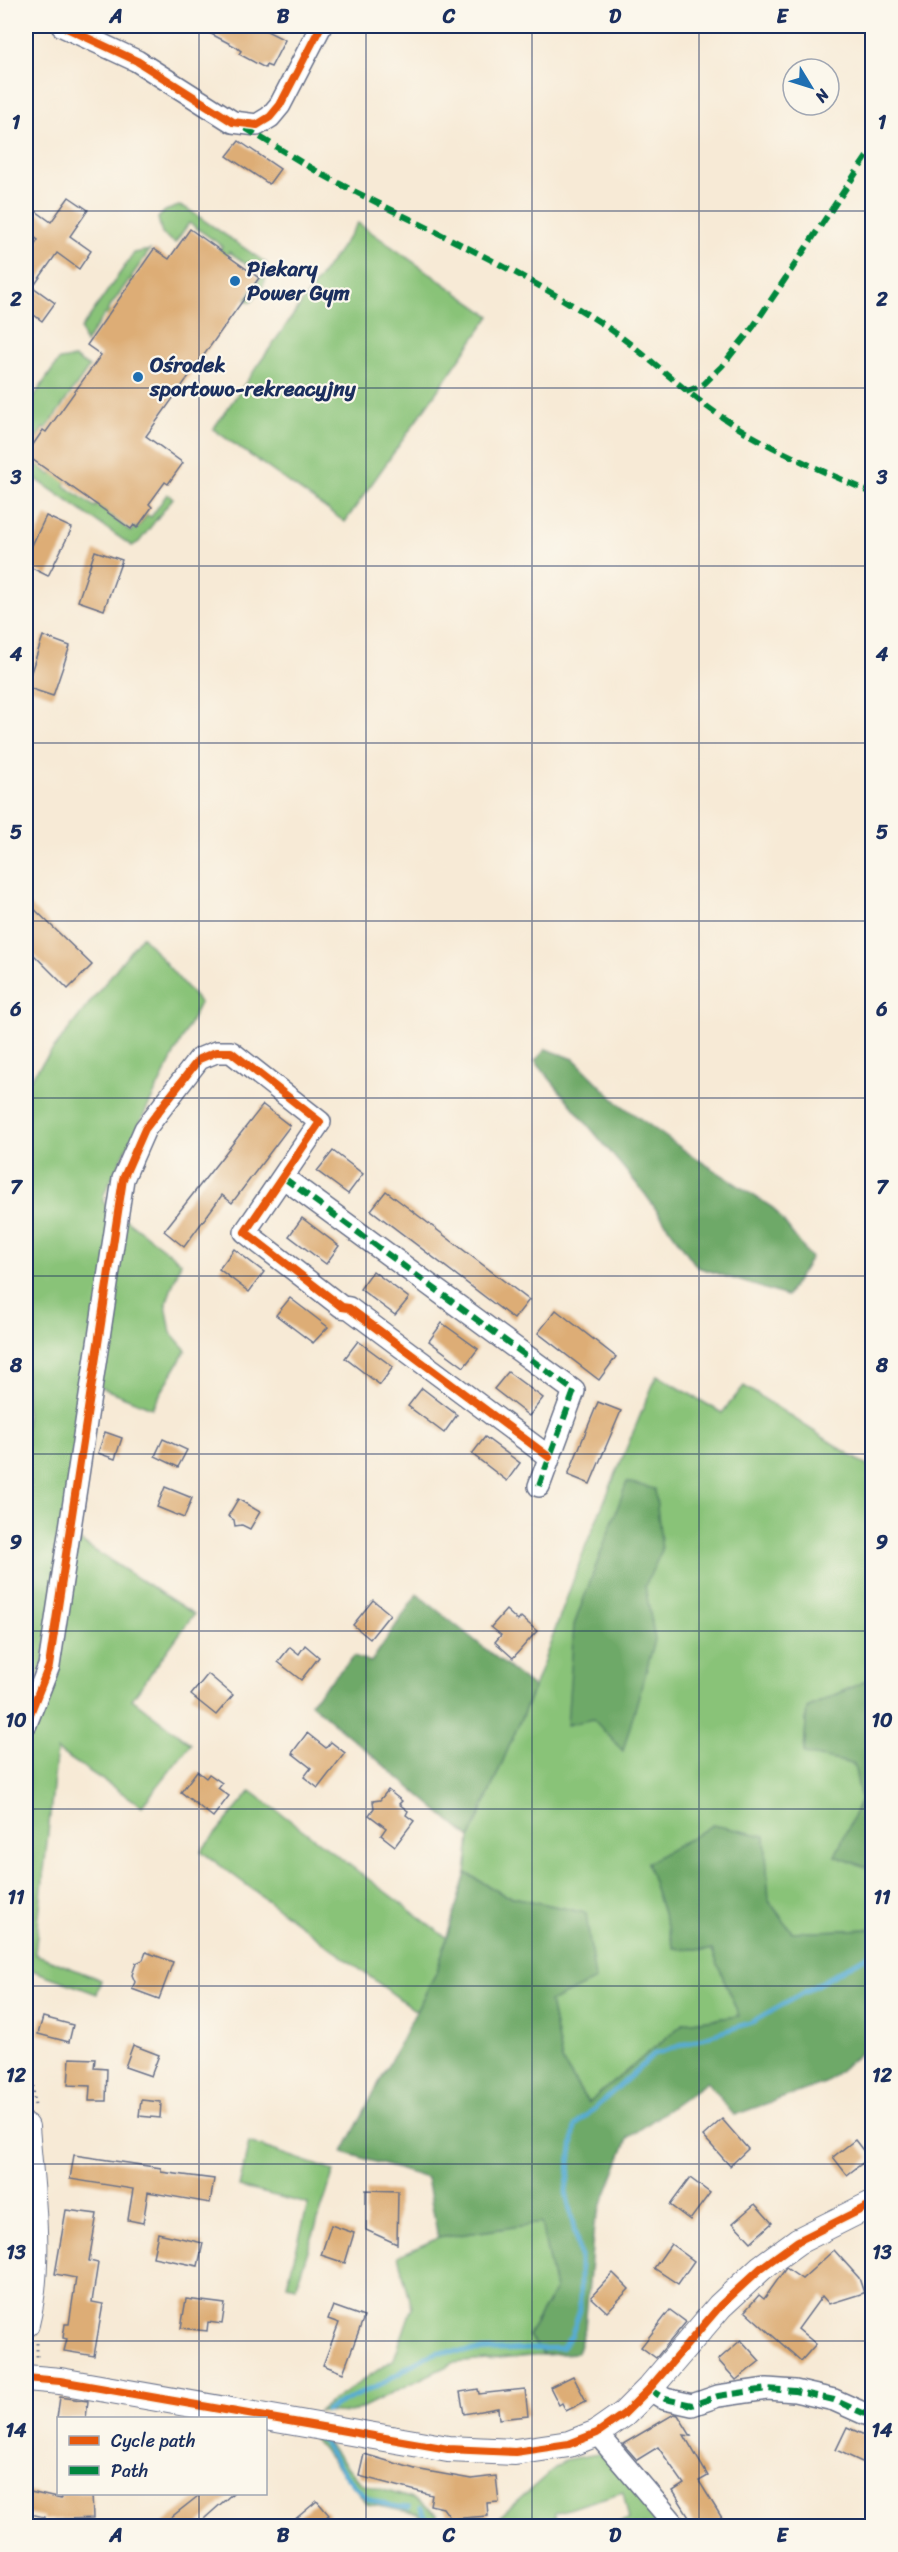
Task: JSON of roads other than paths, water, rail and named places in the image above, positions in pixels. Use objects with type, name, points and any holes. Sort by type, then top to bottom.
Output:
[{"type":"street","points":[[62,26],[137,62],[233,122],[257,125],[270,117],[280,105],[321,26]]},
{"type":"street","points":[[26,1724],[49,1666],[123,1179],[145,1129],[199,1059],[216,1052],[231,1052],[320,1122],[284,1178],[245,1232],[342,1307],[350,1308],[549,1457]]},
{"type":"street","points":[[284,1178],[574,1391],[539,1486]]},
{"type":"street","points":[[26,2127],[35,2230],[32,2297],[26,2324]]},
{"type":"street","points":[[26,2379],[60,2381],[309,2422],[447,2449],[515,2452],[569,2444],[597,2433],[624,2414],[649,2389],[720,2306],[761,2268],[798,2241],[873,2204]]},
{"type":"street","points":[[649,2389],[665,2399],[692,2405],[718,2396],[767,2389],[795,2391],[834,2400],[873,2417]]},
{"type":"street","points":[[597,2433],[676,2526]]},
{"type":"waterway","points":[[326,2410],[383,2383],[425,2357],[439,2352],[561,2348],[571,2337],[580,2310],[580,2256],[566,2192],[575,2126],[655,2054],[752,2022],[872,1953]]},
{"type":"waterway","points":[[320,2438],[344,2472],[366,2496],[381,2503],[409,2508]]},
{"type":"waterway","points":[[421,2509],[430,2526]]},
{"type":"place","name":"Piekary Power Gym","points":[[235,281]]},
{"type":"place","name":"Ośrodek sportowo-rekreacyjny","points":[[138,377]]}]
